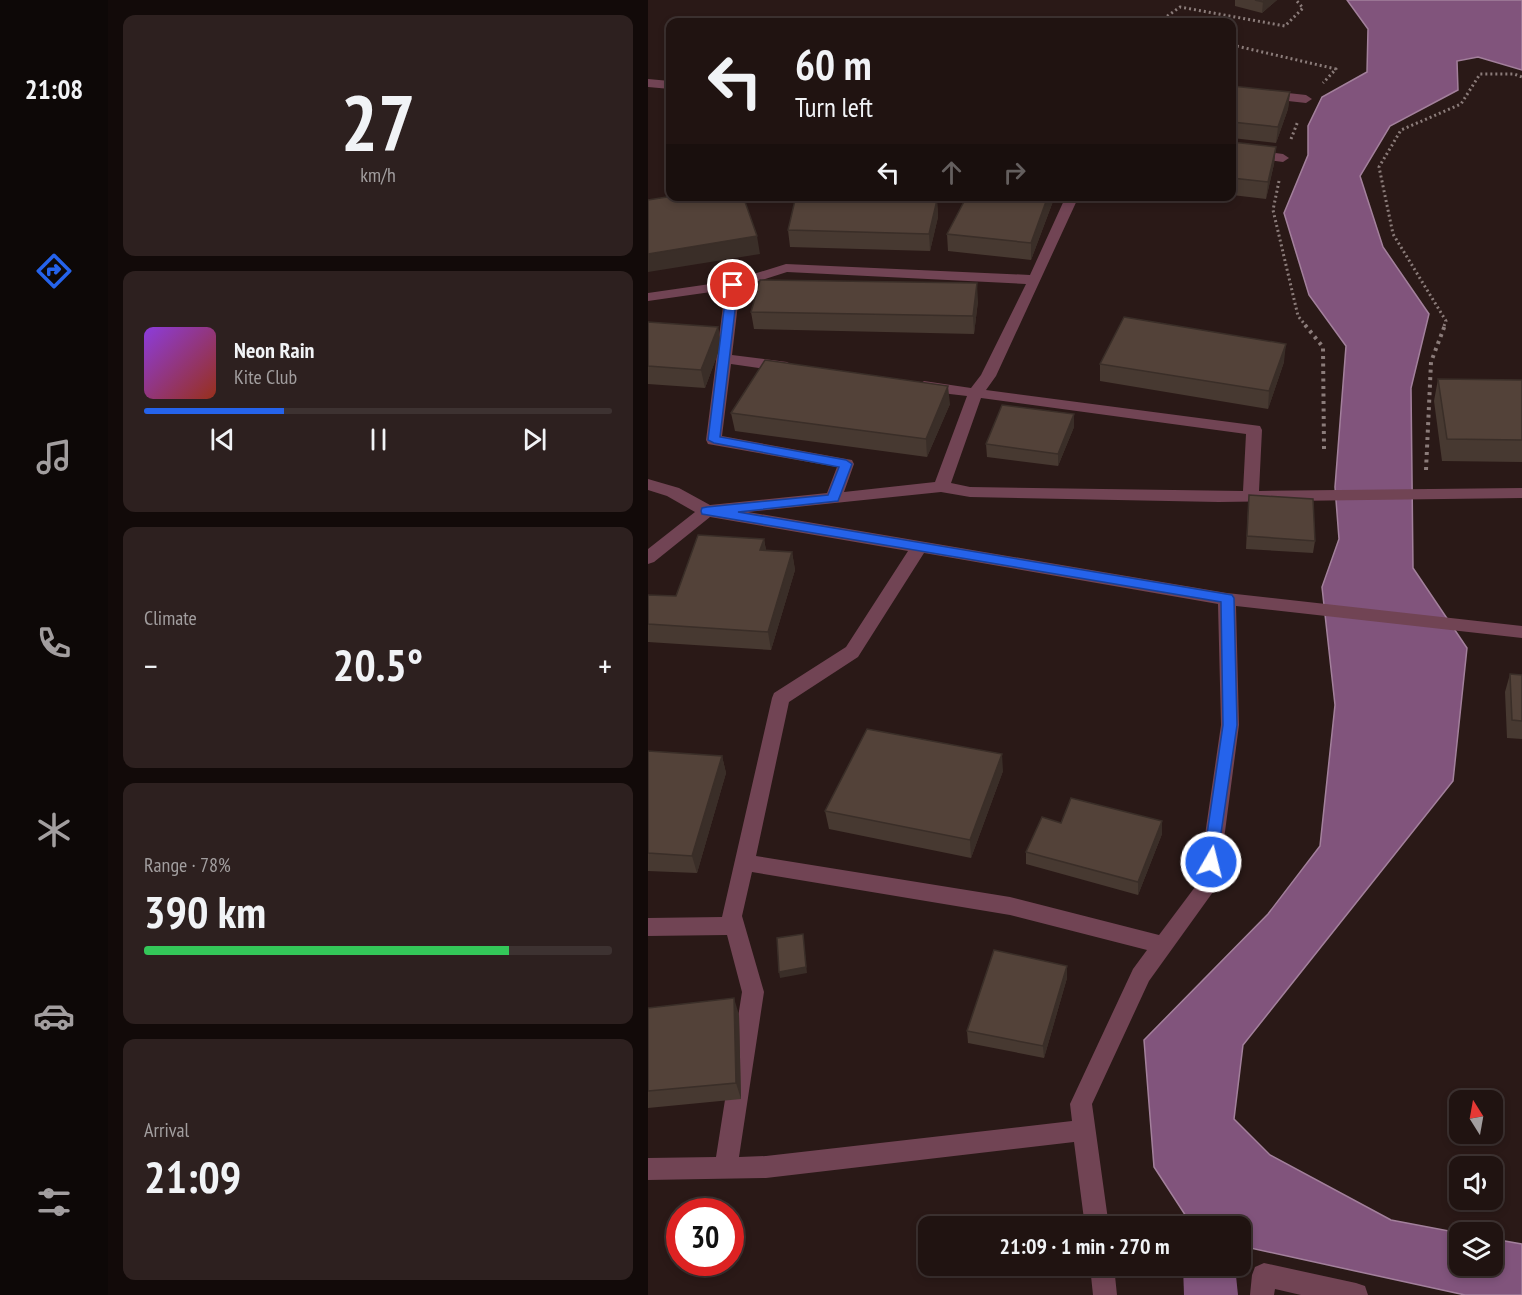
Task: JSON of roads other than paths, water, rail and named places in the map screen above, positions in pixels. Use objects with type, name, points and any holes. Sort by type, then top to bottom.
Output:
[{"type":"street","points":[[648,83],[666,85]]},
{"type":"street","points":[[1236,91],[1306,99]]},
{"type":"street","points":[[1236,152],[1284,158]]},
{"type":"street","points":[[941,487],[976,393],[988,376],[1071,201]]},
{"type":"street","points":[[648,297],[733,285],[786,268],[1035,280]]},
{"type":"street","points":[[733,285],[714,440],[846,464],[833,498]]},
{"type":"street","points":[[724,359],[804,370]]},
{"type":"street","points":[[907,383],[1254,430],[1251,496]]},
{"type":"street","points":[[648,484],[673,492],[707,511],[919,547],[1248,601],[1522,632]]},
{"type":"street","points":[[648,558],[707,511],[941,487],[970,492],[1251,496],[1522,493]]},
{"type":"street","points":[[726,1167],[753,992],[732,916],[781,698],[852,652],[919,547]]},
{"type":"street","points":[[1096,1216],[1081,1104],[1141,975],[1208,885],[1230,725],[1227,598]]},
{"type":"street","points":[[744,862],[1010,906],[1163,945]]},
{"type":"street","points":[[648,927],[735,926]]},
{"type":"street","points":[[648,1169],[766,1167],[1084,1130]]},
{"type":"street","points":[[1262,1295],[1264,1275],[1356,1295]]},
{"type":"street","points":[[1103,1276],[1105,1295]]},
{"type":"waterway","points":[[1210,1276],[1211,1295]]}]
